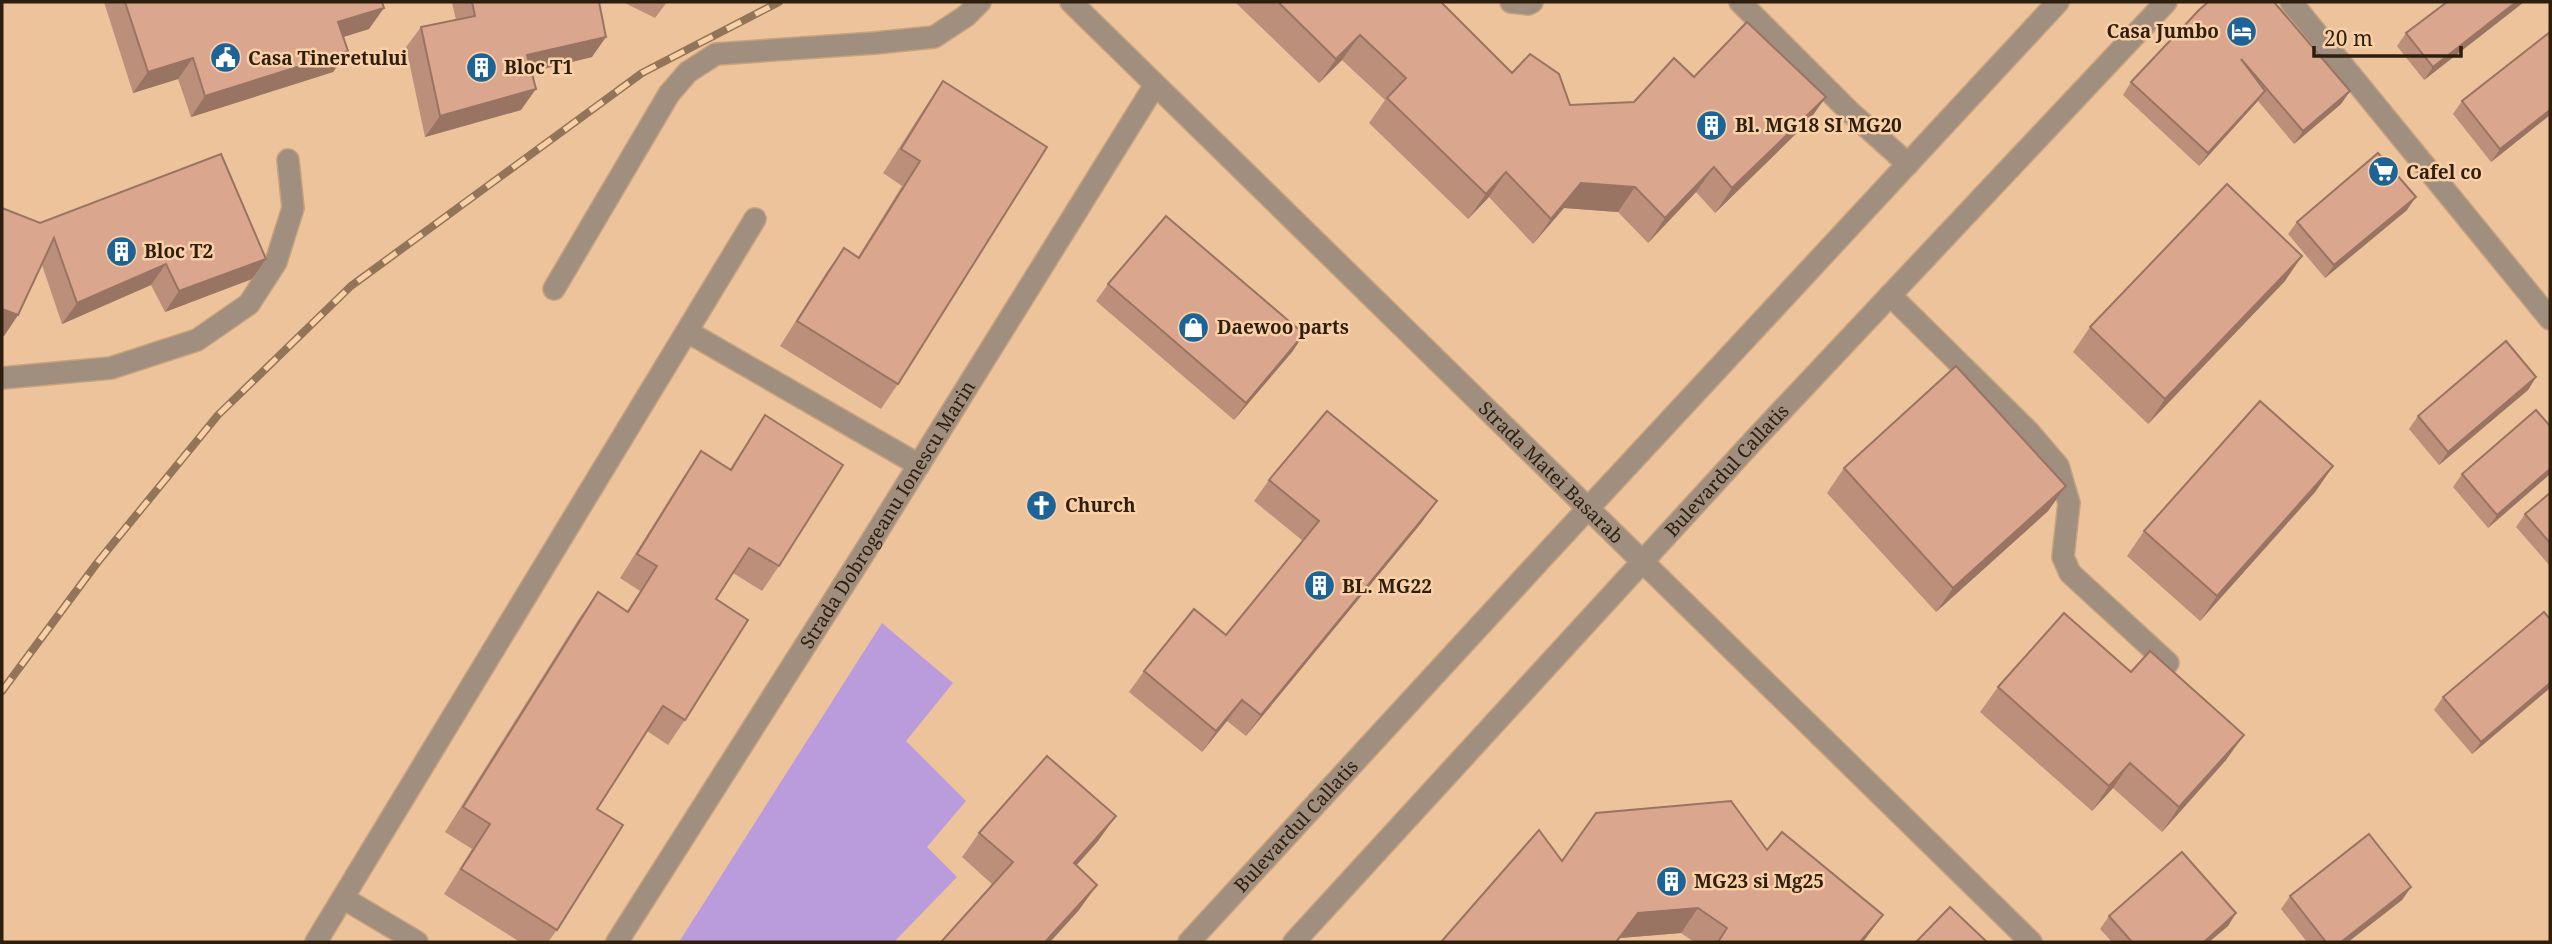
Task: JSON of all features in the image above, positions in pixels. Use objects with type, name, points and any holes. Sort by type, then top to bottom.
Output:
[{"type":"street","points":[[554,289],[669,94],[688,72],[716,54],[934,37],[966,16],[980,2]]},
{"type":"street","name":"Strada Matei Basarab","points":[[1071,2],[1643,559],[2031,942]]},
{"type":"street","points":[[1511,2],[1532,2]]},
{"type":"street","points":[[1740,2],[1850,112],[1908,164]]},
{"type":"street","name":"Bulevardul Callatis","points":[[1189,942],[2058,2]]},
{"type":"street","name":"Bulevardul Callatis","points":[[1294,942],[1643,559],[2166,2]]},
{"type":"street","points":[[2291,2],[2550,319]]},
{"type":"street","name":"Strada Dobrogeanu Ionescu Marin","points":[[617,942],[919,465],[1155,85]]},
{"type":"street","points":[[2,378],[111,368],[197,340],[249,304],[276,262],[293,208],[288,160]]},
{"type":"street","points":[[316,942],[755,219]]},
{"type":"street","points":[[1890,295],[2029,432],[2058,466],[2069,503],[2063,557],[2070,573],[2168,663]]},
{"type":"street","points":[[688,332],[919,465]]},
{"type":"street","points":[[344,898],[417,942]]},
{"type":"shaded area","points":[[882,623],[953,683],[906,741],[966,801],[927,847],[957,877],[894,942],[679,942]]},
{"type":"building","name":"Casa Tineretului","points":[[125,2],[382,2],[384,8],[338,22],[348,51],[205,96],[193,58],[148,72]]},
{"type":"building","name":"Bloc T1","points":[[472,2],[599,2],[606,37],[527,55],[536,89],[440,116],[421,27],[475,16]]},
{"type":"building","name":"Bl. MG18 SI MG20","points":[[1278,2],[1441,2],[1512,73],[1530,54],[1559,74],[1570,105],[1634,102],[1674,58],[1694,77],[1747,22],[1826,97],[1732,188],[1714,167],[1665,218],[1635,187],[1581,183],[1551,219],[1506,172],[1486,194],[1387,98],[1406,78],[1360,35],[1336,59]]},
{"type":"building","points":[[2208,2],[2274,2],[2350,91],[2303,131],[2241,59],[2265,91],[2208,153],[2131,82]]},
{"type":"building","points":[[2447,2],[2516,2],[2433,67],[2406,33]]},
{"type":"building","points":[[2550,32],[2550,110],[2500,149],[2462,101]]},
{"type":"building","points":[[943,81],[1047,147],[898,384],[797,321],[844,248],[859,258],[920,161],[901,149]]},
{"type":"building","points":[[2378,153],[2416,197],[2334,265],[2297,222]]},
{"type":"building","name":"Bloc T2","points":[[221,154],[266,259],[179,291],[166,264],[77,303],[54,238],[18,315],[2,309],[2,208],[40,223]]},
{"type":"building","points":[[2227,184],[2302,256],[2165,399],[2090,327]]},
{"type":"building","name":"Daewoo parts","points":[[1166,216],[1304,334],[1246,403],[1108,284]]},
{"type":"building","points":[[2506,341],[2536,377],[2448,452],[2418,416]]},
{"type":"building","points":[[1956,366],[2066,486],[1953,588],[1844,468]]},
{"type":"building","points":[[2260,401],[2333,466],[2217,596],[2144,531]]},
{"type":"building","points":[[2536,410],[2550,426],[2550,469],[2497,515],[2462,474]]},
{"type":"building","name":"BL. MG22","points":[[1327,411],[1437,501],[1261,715],[1242,700],[1216,731],[1144,671],[1194,609],[1226,635],[1319,521],[1269,480]]},
{"type":"building","points":[[765,415],[843,465],[779,566],[749,548],[716,599],[748,620],[685,720],[663,706],[597,809],[623,825],[557,930],[461,869],[490,824],[463,807],[598,592],[628,612],[657,566],[637,554],[701,451],[731,470]]},
{"type":"building","points":[[2550,493],[2550,543],[2525,514]]},
{"type":"building","points":[[2544,612],[2550,619],[2550,683],[2481,742],[2443,697]]},
{"type":"building","points":[[2064,613],[2131,672],[2150,651],[2244,735],[2179,807],[2130,763],[2109,786],[1998,687]]},
{"type":"building","points":[[1047,756],[1116,816],[1074,863],[1097,885],[1045,942],[941,942],[1013,862],[979,833]]},
{"type":"building","name":"MG23 si Mg25","points":[[1731,801],[1767,850],[1782,832],[1883,915],[1860,942],[1718,942],[1727,928],[1698,908],[1638,913],[1616,942],[1441,942],[1539,830],[1562,861],[1596,813]]},
{"type":"building","points":[[2369,834],[2411,887],[2341,942],[2326,942],[2290,896]]},
{"type":"building","points":[[2182,852],[2236,913],[2204,942],[2132,942],[2109,916]]},
{"type":"building","points":[[1950,907],[1987,942],[1916,942]]},
{"type":"railway","points":[[2,691],[97,563],[218,415],[351,286],[642,73],[779,2]]},
{"type":"place","name":"Casa Jumbo","points":[[2242,31]]},
{"type":"place","name":"Casa Tineretului","points":[[225,58]]},
{"type":"place","name":"Bloc T1","points":[[481,67]]},
{"type":"place","name":"Bl. MG18 SI MG20","points":[[1712,125]]},
{"type":"place","name":"Cafel co","points":[[2383,172]]},
{"type":"place","name":"Bloc T2","points":[[121,251]]},
{"type":"place","name":"Daewoo parts","points":[[1194,327]]},
{"type":"place","name":"Church","points":[[1042,505]]},
{"type":"place","name":"BL. MG22","points":[[1319,586]]},
{"type":"place","name":"MG23 si Mg25","points":[[1671,881]]}]
